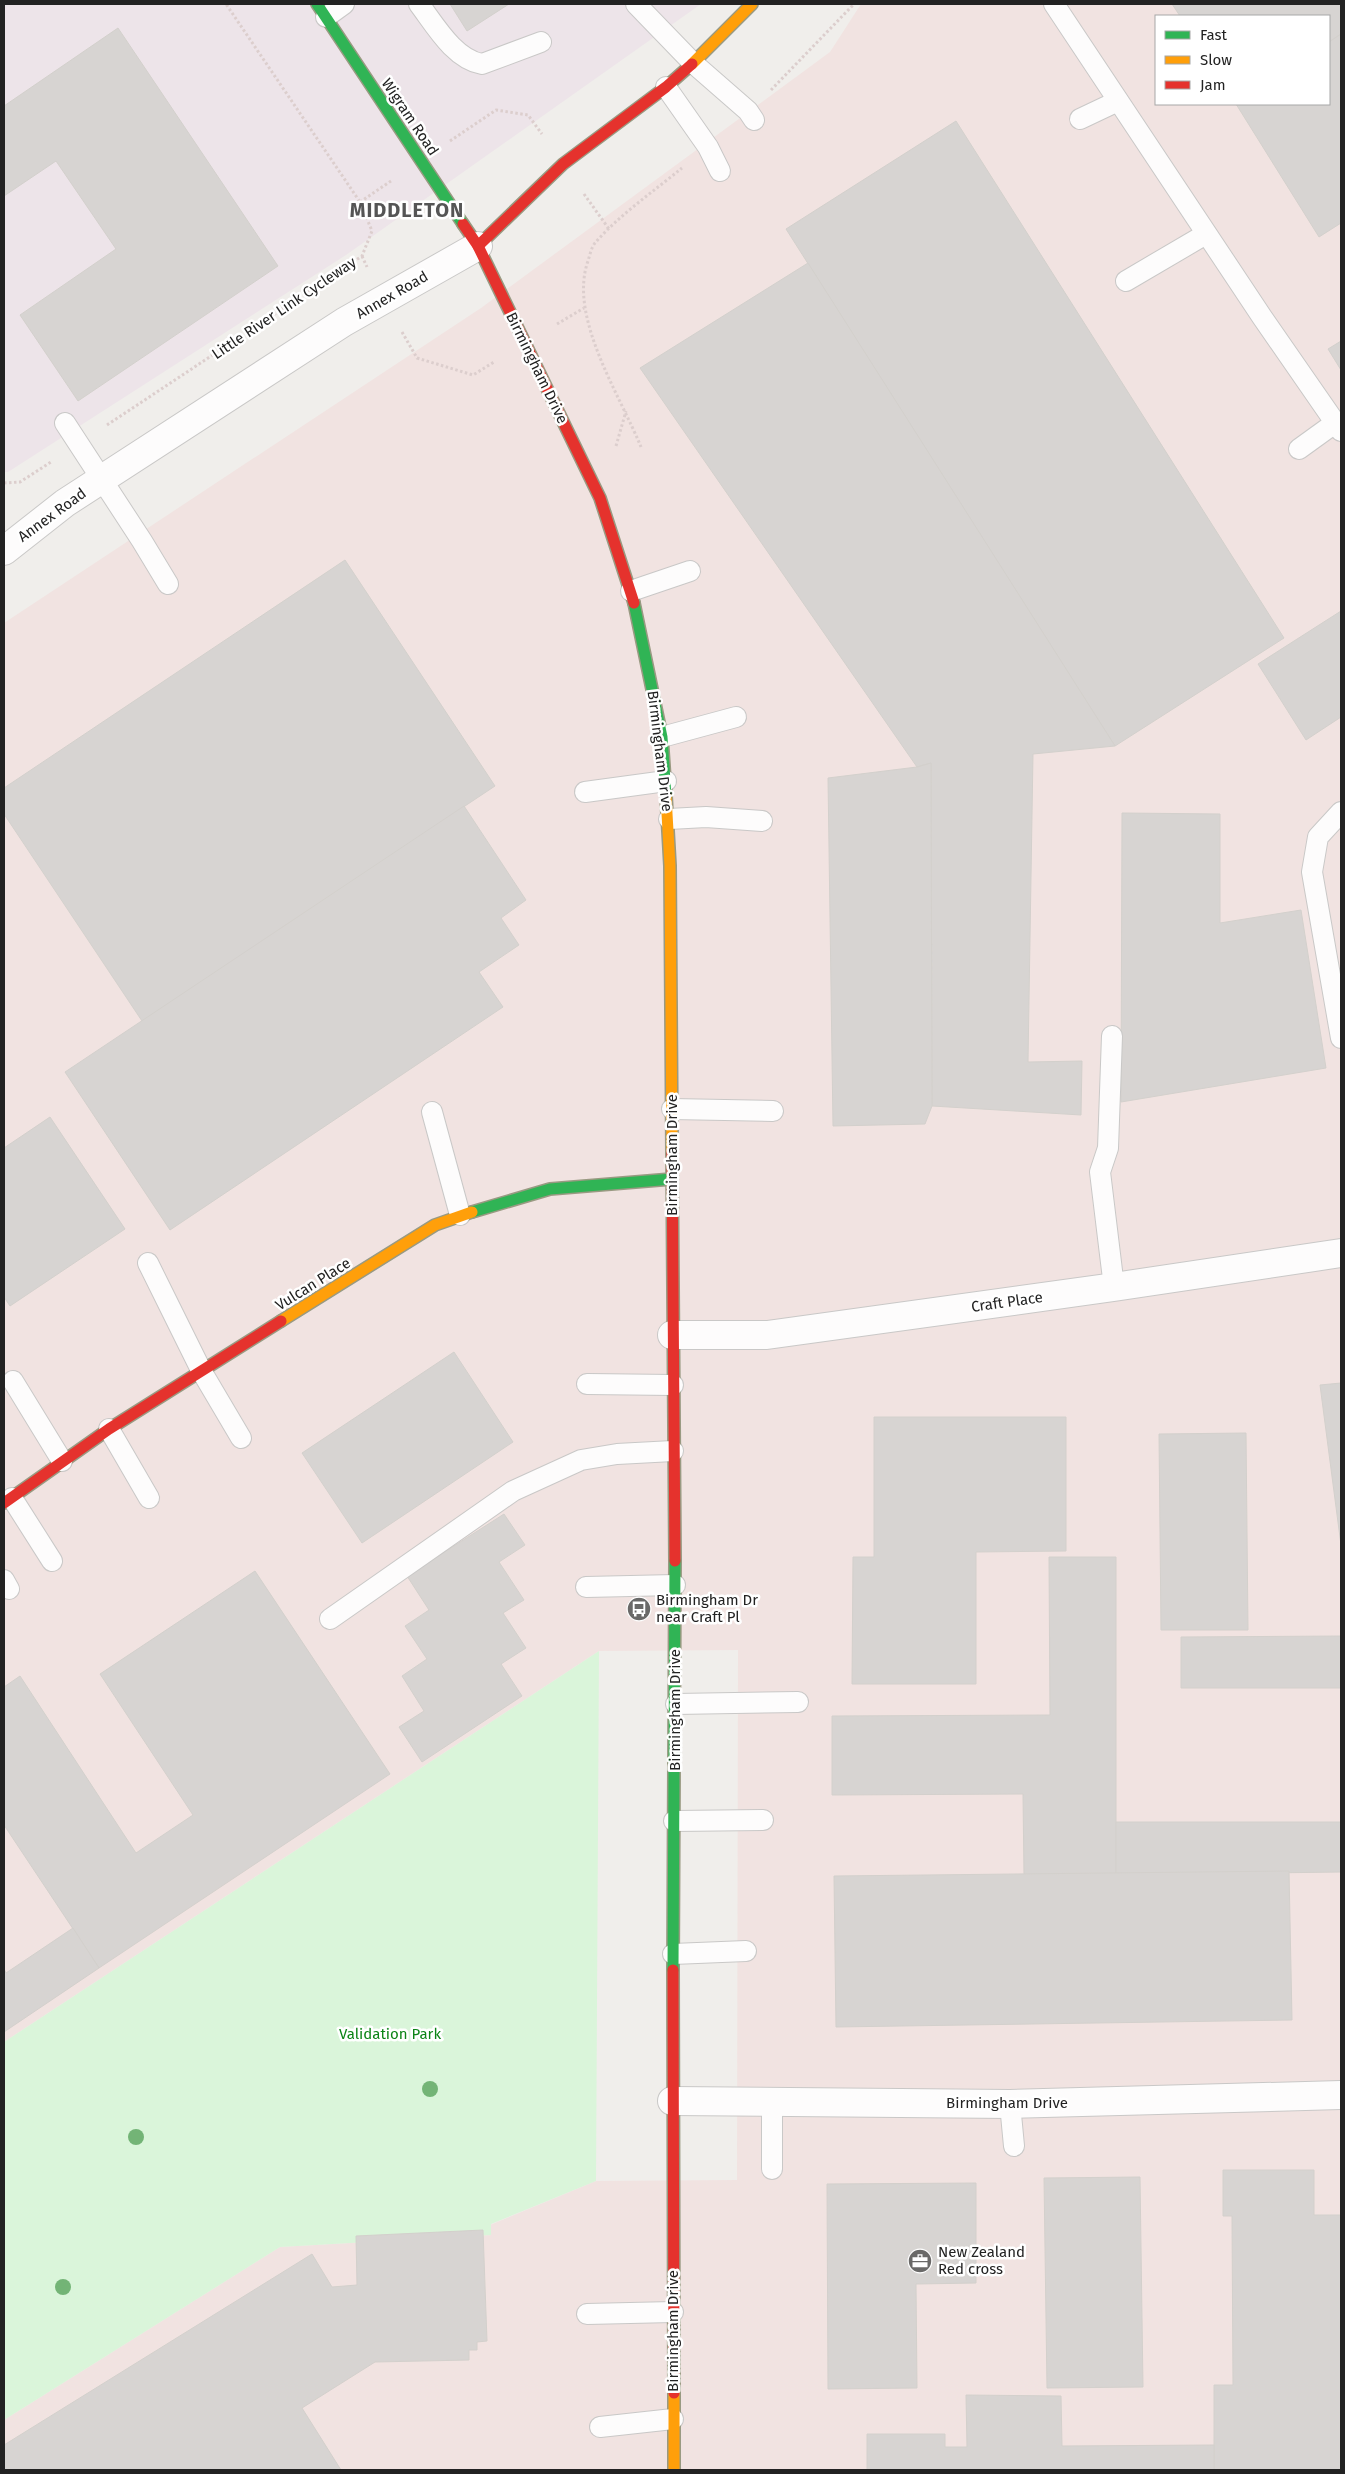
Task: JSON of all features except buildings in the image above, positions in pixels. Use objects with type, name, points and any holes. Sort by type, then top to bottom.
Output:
[{"type":"main road","name":"Annex Road","points":[[478,246],[563,164],[666,87],[752,4]]},
{"type":"main road","name":"Wigram Road","points":[[321,10],[478,246]]},
{"type":"main road","name":"Birmingham Drive","points":[[478,246],[600,498],[631,591],[662,736],[666,781],[669,819],[676,1704],[672,2102],[674,2470]]},
{"type":"main road","name":"Vulcan Place","points":[[8,1500],[109,1429],[435,1225],[460,1215],[550,1189],[672,1179]]},
{"type":"street","name":"Annex Road","points":[[4,551],[65,503],[344,322],[478,246]]},
{"type":"street","name":"Craft Place","points":[[672,1335],[767,1335],[1114,1287],[1341,1253]]},
{"type":"street","name":"Birmingham Drive","points":[[672,2102],[1010,2104],[1341,2095]]},
{"type":"lane","points":[[321,10],[344,4]]},
{"type":"lane","points":[[419,4],[442,35],[464,58],[472,62],[482,64],[541,42]]},
{"type":"lane","points":[[636,4],[693,63],[748,112],[754,120]]},
{"type":"lane","points":[[1054,4],[1206,234],[1338,427],[1299,449]]},
{"type":"lane","points":[[666,87],[708,147],[720,171]]},
{"type":"lane","points":[[1080,119],[1118,100]]},
{"type":"lane","points":[[1126,281],[1206,234]]},
{"type":"lane","points":[[65,423],[168,584]]},
{"type":"lane","points":[[631,591],[690,571]]},
{"type":"lane","points":[[662,736],[736,717]]},
{"type":"lane","points":[[584,792],[666,781]]},
{"type":"lane","points":[[1341,812],[1318,837],[1312,872],[1341,1038]]},
{"type":"lane","points":[[669,819],[715,818],[762,821]]},
{"type":"lane","points":[[1112,1036],[1108,1148],[1100,1172],[1114,1287]]},
{"type":"lane","points":[[672,1109],[773,1112]]},
{"type":"lane","points":[[432,1112],[460,1215]]},
{"type":"lane","points":[[148,1263],[202,1372],[240,1438]]},
{"type":"lane","points":[[13,1381],[62,1461]]},
{"type":"lane","points":[[587,1384],[673,1385]]},
{"type":"lane","points":[[109,1429],[149,1498]]},
{"type":"lane","points":[[330,1619],[513,1491],[581,1460],[617,1454],[673,1451]]},
{"type":"lane","points":[[8,1500],[52,1561]]},
{"type":"lane","points":[[586,1588],[675,1585]]},
{"type":"lane","points":[[676,1704],[798,1702]]},
{"type":"lane","points":[[674,1821],[762,1820]]},
{"type":"lane","points":[[673,1954],[746,1952]]},
{"type":"lane","points":[[772,2102],[772,2168]]},
{"type":"lane","points":[[1010,2104],[1014,2146]]},
{"type":"lane","points":[[586,2314],[673,2312]]},
{"type":"lane","points":[[600,2427],[673,2419]]},
{"type":"path","name":"Little River Link Cycleway","points":[[4,483],[20,482],[362,256],[372,231],[370,221],[360,202],[226,4]]},
{"type":"path","points":[[496,110],[528,115]]},
{"type":"path","points":[[584,308],[591,333],[641,448]]},
{"type":"path","points":[[417,358],[473,375]]},
{"type":"shaded area","points":[[4,4],[701,4],[346,255],[8,472],[4,472]]},
{"type":"shaded area","points":[[861,4],[1341,4],[1341,2470],[4,2470],[4,2420],[280,2247],[491,2235],[490,2225],[596,2181],[737,2180],[738,1650],[599,1651],[4,2042],[4,623],[481,308],[830,52]]},
{"type":"green space","name":"Validation Park","points":[[599,1651],[596,2181],[491,2224],[491,2235],[280,2247],[4,2420],[4,2042]]},
{"type":"traffic: fast","points":[[317,4],[463,224]]},
{"type":"traffic: fast","points":[[634,603],[662,737],[666,796]]},
{"type":"traffic: fast","points":[[472,1212],[550,1189],[672,1179]]},
{"type":"traffic: fast","points":[[673,1970],[675,1561]]},
{"type":"traffic: slow","points":[[692,64],[752,4]]},
{"type":"traffic: slow","points":[[666,796],[670,866],[672,1151]]},
{"type":"traffic: slow","points":[[281,1321],[435,1225],[472,1212]]},
{"type":"traffic: slow","points":[[674,2393],[674,2470]]},
{"type":"traffic: jam","points":[[478,246],[563,164],[666,87],[692,64]]},
{"type":"traffic: jam","points":[[463,224],[478,246],[600,498],[634,603]]},
{"type":"traffic: jam","points":[[672,1151],[675,1561]]},
{"type":"traffic: jam","points":[[4,1503],[109,1429],[281,1321]]},
{"type":"traffic: jam","points":[[673,1970],[674,2393]]},
{"type":"place","name":"Birmingham Dr near Craft Pl","points":[[639,1609]]},
{"type":"place","name":"New Zealand Red cross","points":[[920,2261]]},
{"type":"district","name":"MIDDLETON","points":[[407,210]]}]
